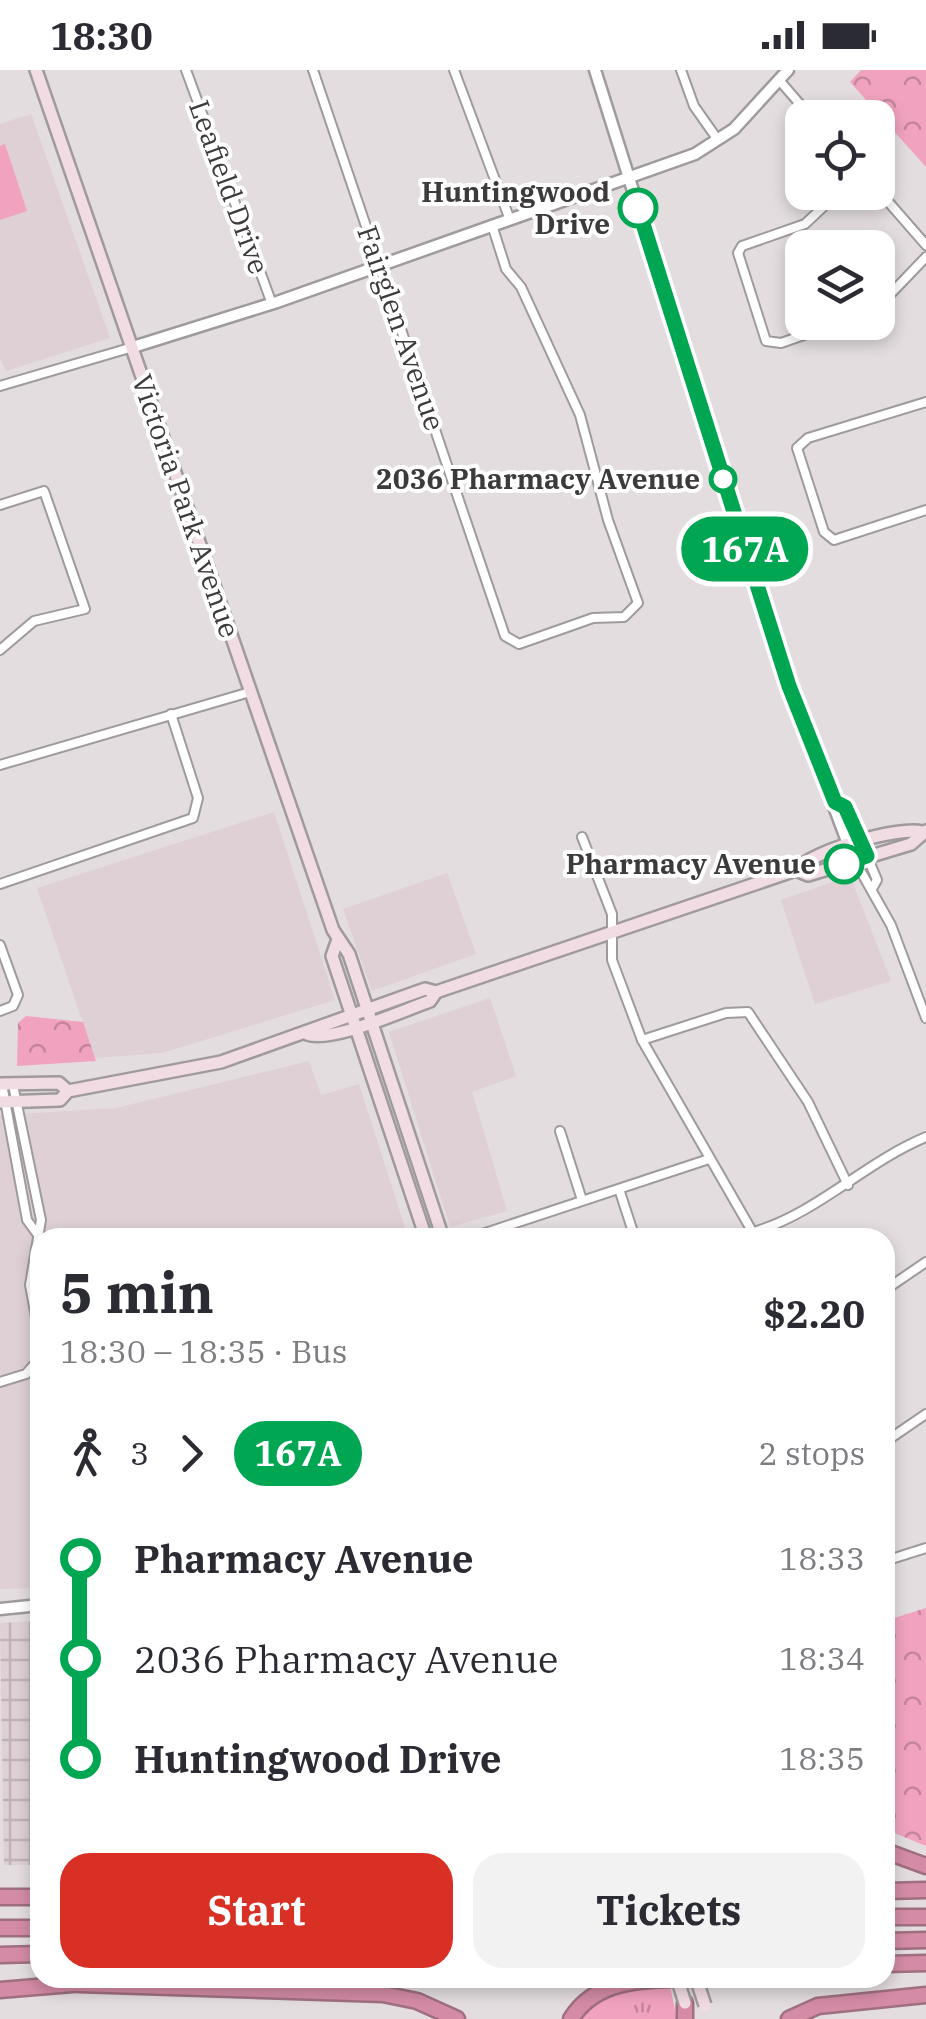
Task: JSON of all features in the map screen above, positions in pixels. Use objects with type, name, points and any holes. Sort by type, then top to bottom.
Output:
[{"type":"highway","points":[[895,1855],[926,1866]]},
{"type":"highway","points":[[895,1890],[926,1890]]},
{"type":"highway","points":[[0,1896],[30,1897]]},
{"type":"highway","points":[[895,1917],[926,1917]]},
{"type":"highway","points":[[0,1928],[30,1928]]},
{"type":"highway","points":[[895,1941],[926,1940]]},
{"type":"highway","points":[[0,1955],[30,1954]]},
{"type":"highway","points":[[895,1965],[926,1964]]},
{"type":"highway","points":[[0,1990],[30,1988]]},
{"type":"highway","points":[[201,1988],[383,1994],[417,2000],[456,2019]]},
{"type":"highway","points":[[571,2019],[584,2001],[604,1988]]},
{"type":"highway","points":[[789,2019],[818,2006],[926,1995]]},
{"type":"main road","name":"Victoria Park Avenue","points":[[36,70],[337,942],[349,954],[439,1228]]},
{"type":"main road","points":[[307,1034],[314,1025],[351,1014],[369,1015],[430,1001],[436,992],[614,935],[796,870],[804,860],[908,828],[924,832]]},
{"type":"main road","points":[[796,870],[808,875],[911,844],[924,832]]},
{"type":"main road","name":"Victoria Park Avenue","points":[[337,942],[332,956],[423,1228]]},
{"type":"main road","points":[[8,1102],[60,1100],[68,1091],[144,1080],[307,1034],[318,1038],[356,1027],[369,1015]]},
{"type":"main road","points":[[5,1084],[59,1083],[68,1091]]},
{"type":"main road","points":[[680,1988],[687,2014]]},
{"type":"main road","points":[[699,1988],[709,2019]]},
{"type":"street","name":"Leafield Drive","points":[[186,70],[272,304]]},
{"type":"street","name":"Fairglen Avenue","points":[[313,70],[508,641],[519,644],[602,616],[624,617],[638,604],[608,520],[580,415],[520,288],[506,269],[492,226]]},
{"type":"street","points":[[454,70],[510,220]]},
{"type":"street","points":[[595,70],[789,686],[835,802],[845,807],[854,844],[877,880],[873,887],[926,1018]]},
{"type":"street","points":[[681,70],[694,106],[718,140]]},
{"type":"street","points":[[0,386],[272,304],[667,166],[718,140],[788,70]]},
{"type":"street","points":[[779,80],[796,100]]},
{"type":"street","points":[[895,209],[926,245]]},
{"type":"street","points":[[788,230],[805,224],[820,210]]},
{"type":"street","points":[[785,231],[742,246],[738,253],[766,341],[781,344],[792,340]]},
{"type":"street","points":[[895,290],[926,257]]},
{"type":"street","points":[[926,402],[808,438],[797,448],[824,532],[834,540],[926,510]]},
{"type":"street","points":[[0,505],[44,491],[85,609],[34,620],[0,650]]},
{"type":"street","points":[[0,765],[250,692]]},
{"type":"street","points":[[0,884],[183,825],[193,818],[198,798],[170,714]]},
{"type":"street","points":[[582,837],[612,914],[612,960],[642,1040],[751,1228]]},
{"type":"street","points":[[0,945],[18,1001],[0,1011]]},
{"type":"street","points":[[642,1040],[726,1013],[748,1012],[808,1102],[848,1185]]},
{"type":"street","points":[[5,1084],[26,1220],[33,1228]]},
{"type":"street","points":[[8,1102],[41,1220],[39,1228]]},
{"type":"street","points":[[560,1131],[582,1200]]},
{"type":"street","points":[[772,1228],[848,1185],[899,1148],[926,1137]]},
{"type":"street","points":[[499,1228],[709,1159]]},
{"type":"street","points":[[619,1189],[632,1228]]},
{"type":"street","points":[[895,1283],[926,1262]]},
{"type":"street","points":[[0,1382],[30,1369]]},
{"type":"street","points":[[895,1435],[926,1414]]},
{"type":"street","points":[[895,1558],[926,1548]]},
{"type":"street","points":[[0,1609],[30,1607]]},
{"type":"shaded area","points":[[31,114],[110,338],[6,371],[0,358],[0,124]]},
{"type":"shaded area","points":[[274,812],[335,1000],[162,1053],[95,1058],[37,888]]},
{"type":"shaded area","points":[[447,873],[476,954],[372,991],[343,909]]},
{"type":"shaded area","points":[[850,876],[891,981],[815,1004],[781,900]]},
{"type":"shaded area","points":[[490,998],[516,1076],[472,1092],[507,1211],[450,1227],[389,1032]]},
{"type":"shaded area","points":[[309,1061],[321,1095],[359,1084],[405,1228],[30,1228],[30,1588],[0,1589],[0,1115],[116,1108]]},
{"type":"shaded area","points":[[30,1622],[30,1865],[4,1865],[0,1623]]},
{"type":"green space","points":[[861,70],[926,70],[926,167],[895,132],[895,100],[866,100],[850,82]]},
{"type":"green space","points":[[5,144],[27,211],[0,220],[0,146]]},
{"type":"green space","points":[[26,1016],[83,1022],[96,1061],[17,1066],[18,1023]]},
{"type":"green space","points":[[926,1608],[926,1846],[895,1833],[895,1618]]},
{"type":"green space","points":[[670,1988],[677,2019],[579,2019],[610,1992]]},
{"type":"bus line","name":"167A","points":[[638,208],[789,686],[835,802],[845,807],[867,856],[844,864]]},
{"type":"place","name":"Huntingwood Drive","points":[[638,208]]},
{"type":"place","name":"2036 Pharmacy Avenue","points":[[723,479]]},
{"type":"place","name":"Pharmacy Avenue","points":[[844,864]]}]
